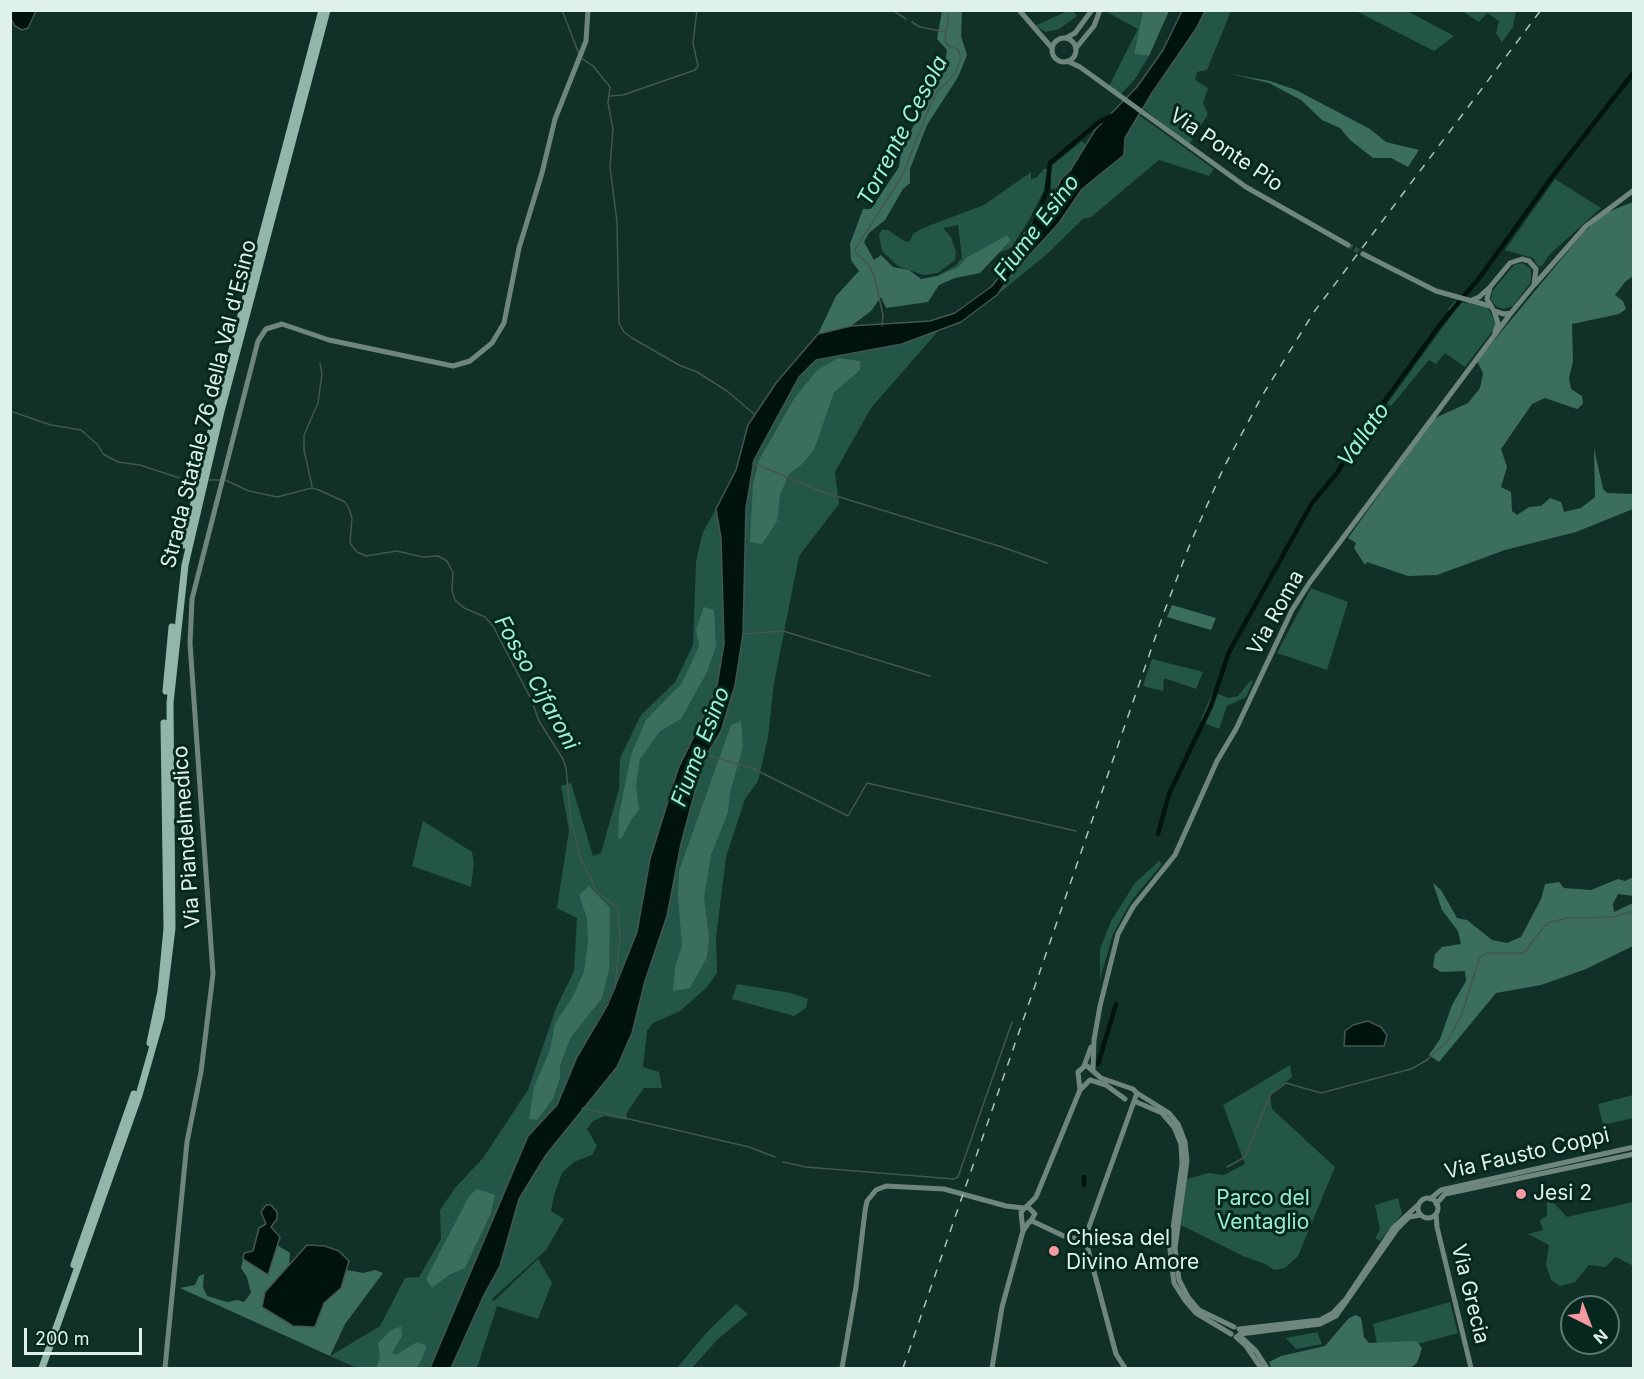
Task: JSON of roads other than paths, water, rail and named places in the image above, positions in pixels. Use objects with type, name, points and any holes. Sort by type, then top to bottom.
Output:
[{"type":"highway","name":"Strada Statale 76 della Val d'Esino","points":[[87,1235],[150,1043],[161,991],[168,891],[165,704],[172,621],[182,554],[211,430],[322,10]]},
{"type":"highway","name":"Strada Statale 76 della Val d'Esino","points":[[37,1368],[155,1045],[166,992],[173,892],[168,748],[170,703],[185,565],[215,434],[327,10]]},
{"type":"highway","name":"Strada Statale 76 della Val d'Esino","points":[[42,1368],[84,1243]]},
{"type":"main road","name":"Via Piandelmedico","points":[[165,1368],[187,1142],[201,1072],[212,998],[213,974],[190,624],[196,579],[258,341],[266,329],[282,324],[329,340],[447,365],[466,363],[483,352],[502,329],[519,248],[542,173],[555,118],[586,41],[588,10]]},
{"type":"main road","points":[[1019,10],[1038,32],[1063,38]]},
{"type":"main road","points":[[1052,48],[1063,38],[1075,33],[1092,10]]},
{"type":"main road","points":[[1067,61],[1081,39],[1094,26],[1100,10]]},
{"type":"main road","name":"Via Ponte Pio","points":[[1038,32],[1052,48],[1057,60],[1067,61],[1091,75],[1246,187],[1348,245]]},
{"type":"main road","name":"Via Ponte Pio","points":[[1063,38],[1072,42],[1091,75]]},
{"type":"main road","points":[[1536,269],[1543,269],[1557,258],[1586,226],[1634,190]]},
{"type":"main road","points":[[1363,254],[1418,283],[1504,314],[1511,313]]},
{"type":"main road","name":"Via Roma","points":[[1094,1040],[1107,972],[1118,934],[1133,907],[1163,872],[1184,838],[1217,761],[1236,729],[1300,595],[1494,335],[1557,258]]},
{"type":"main road","points":[[1466,300],[1479,297],[1508,266],[1517,260],[1529,261],[1536,269],[1534,285]]},
{"type":"main road","points":[[1490,287],[1487,299],[1498,324],[1494,335]]},
{"type":"main road","points":[[1080,1090],[1089,1081],[1093,1070],[1094,1040]]},
{"type":"main road","points":[[1026,1220],[1034,1212],[1040,1187],[1080,1090],[1078,1072],[1084,1066],[1094,1040]]},
{"type":"main road","points":[[1093,1052],[1098,1070],[1107,1081]]},
{"type":"main road","points":[[1084,1066],[1107,1081],[1137,1093],[1169,1113],[1178,1124],[1184,1154],[1170,1259],[1179,1292],[1202,1318],[1236,1332],[1320,1324],[1336,1316],[1397,1229],[1409,1217],[1420,1215],[1428,1218],[1436,1214],[1436,1204],[1430,1199],[1419,1204],[1394,1227],[1346,1299],[1333,1313],[1320,1320],[1236,1332]]},
{"type":"main road","points":[[1080,1078],[1106,1085],[1126,1099],[1162,1113],[1174,1127],[1183,1143]]},
{"type":"main road","points":[[1129,1089],[1125,1093],[1129,1116]]},
{"type":"main road","points":[[1125,1368],[1114,1347],[1085,1238],[1137,1093]]},
{"type":"main road","name":"Via Fausto Coppi","points":[[1430,1199],[1441,1190],[1634,1147]]},
{"type":"main road","name":"Via Fausto Coppi","points":[[1436,1204],[1445,1194],[1634,1154]]},
{"type":"main road","points":[[842,1368],[865,1211],[871,1195],[886,1186],[944,1189],[1006,1206],[1026,1208],[1034,1212]]},
{"type":"main road","points":[[992,1368],[996,1333],[1026,1220],[1026,1208],[1040,1187]]},
{"type":"main road","points":[[1419,1204],[1420,1215]]},
{"type":"main road","points":[[1006,1206],[1026,1220],[1068,1238],[1085,1238]]},
{"type":"main road","name":"Via Grecia","points":[[1436,1214],[1437,1227],[1471,1368]]},
{"type":"main road","name":"Via Grecia","points":[[1428,1218],[1437,1227]]},
{"type":"main road","points":[[1236,1332],[1267,1368]]},
{"type":"main road","points":[[1248,1345],[1253,1332]]},
{"type":"main road","points":[[1248,1345],[1261,1368]]},
{"type":"water","points":[[10,11],[36,11],[28,28],[22,30],[15,26]]},
{"type":"water","name":"Fiume Esino","points":[[1182,11],[1205,11],[1196,29],[1152,93],[1125,138],[1124,155],[1082,189],[1059,223],[1013,273],[997,295],[961,322],[902,344],[816,360],[799,377],[754,460],[746,508],[743,634],[735,685],[721,731],[703,761],[681,844],[667,916],[645,981],[632,1033],[617,1067],[546,1155],[519,1199],[500,1266],[484,1295],[451,1368],[430,1368],[528,1136],[557,1105],[577,1057],[608,1004],[637,932],[650,859],[678,769],[716,691],[724,644],[721,538],[716,509],[736,470],[748,425],[776,383],[818,334],[851,326],[930,321],[955,313],[992,286],[1007,267],[1017,243],[1051,199],[1062,178],[1070,171],[1095,130],[1137,87],[1163,50]]},
{"type":"water","points":[[1368,1021],[1381,1027],[1387,1035],[1384,1046],[1344,1046],[1345,1031],[1353,1025]]},
{"type":"water","points":[[266,1205],[271,1205],[277,1212],[277,1219],[271,1227],[280,1237],[268,1275],[243,1259],[244,1253],[253,1251],[259,1228],[266,1224],[261,1212]]},
{"type":"water","points":[[307,1245],[325,1246],[339,1251],[349,1261],[341,1288],[324,1303],[315,1327],[293,1326],[262,1307],[265,1292]]},
{"type":"waterway","points":[[562,10],[579,54]]},
{"type":"waterway","points":[[610,96],[623,95],[695,70],[698,66],[693,43],[697,10]]},
{"type":"waterway","points":[[892,10],[906,19]]},
{"type":"waterway","name":"Torrente Cesola","points":[[882,326],[883,315],[874,275],[867,263],[854,251],[902,176],[930,106],[938,91],[955,74],[961,59],[958,49],[950,47],[945,41],[949,10]]},
{"type":"waterway","points":[[912,22],[920,27],[945,32]]},
{"type":"waterway","points":[[581,58],[593,66],[610,87],[608,103],[613,129],[610,167],[617,222],[619,323],[624,332],[632,338],[679,365],[697,372],[727,391],[754,414]]},
{"type":"waterway","name":"Vallato","points":[[1158,834],[1169,794],[1211,706],[1229,652],[1312,503],[1337,473],[1368,424],[1439,326],[1480,277],[1549,181],[1634,72]]},
{"type":"waterway","name":"Fiume Esino","points":[[1034,224],[1047,191],[1050,163],[1099,122],[1111,116]]},
{"type":"waterway","points":[[312,486],[304,450],[304,435],[318,403],[322,374],[320,363]]},
{"type":"waterway","name":"Fosso Cifaroni","points":[[10,411],[51,425],[81,430],[98,445],[103,454],[118,462],[140,465],[192,482]]},
{"type":"waterway","points":[[753,463],[820,491],[1047,563]]},
{"type":"waterway","name":"Fosso Cifaroni","points":[[209,480],[220,480]]},
{"type":"waterway","name":"Fosso Cifaroni","points":[[225,480],[249,491],[277,497],[312,488],[345,502],[352,518],[350,543],[357,552],[366,556],[397,551],[423,557],[438,556],[447,561],[453,573],[452,590],[455,600],[464,608],[485,617],[493,626],[532,701],[539,721],[563,759],[566,768],[571,822],[581,859],[597,892],[618,908],[620,938],[615,988]]},
{"type":"waterway","points":[[743,634],[783,631],[930,676]]},
{"type":"waterway","name":"Fiume Esino","points":[[707,755],[754,769],[848,816],[867,783],[1076,831]]},
{"type":"waterway","points":[[1227,1167],[1245,1157],[1270,1095],[1286,1083],[1321,1093],[1411,1069],[1427,1060],[1447,1042],[1461,1016],[1480,957],[1487,953],[1524,953],[1547,923],[1567,918],[1613,917],[1634,911]]},
{"type":"waterway","name":"Vallato","points":[[1098,1064],[1116,1004]]},
{"type":"waterway","points":[[783,1162],[806,1167],[954,1179],[958,1177],[1012,1022]]},
{"type":"waterway","points":[[582,1108],[749,1147],[775,1157]]},
{"type":"waterway","name":"Vallato","points":[[1084,1177],[1084,1185]]},
{"type":"tunnel","points":[[1348,245],[1363,254]]},
{"type":"railway","points":[[903,1368],[1163,615],[1190,544],[1223,469],[1262,396],[1314,312],[1541,10]]},
{"type":"place","name":"Jesi 2","points":[[1521,1194]]},
{"type":"place","name":"Chiesa del Divino Amore","points":[[1054,1251]]},
{"type":"park label","name":"Parco del Ventaglio","points":[[1263,1211]]}]
